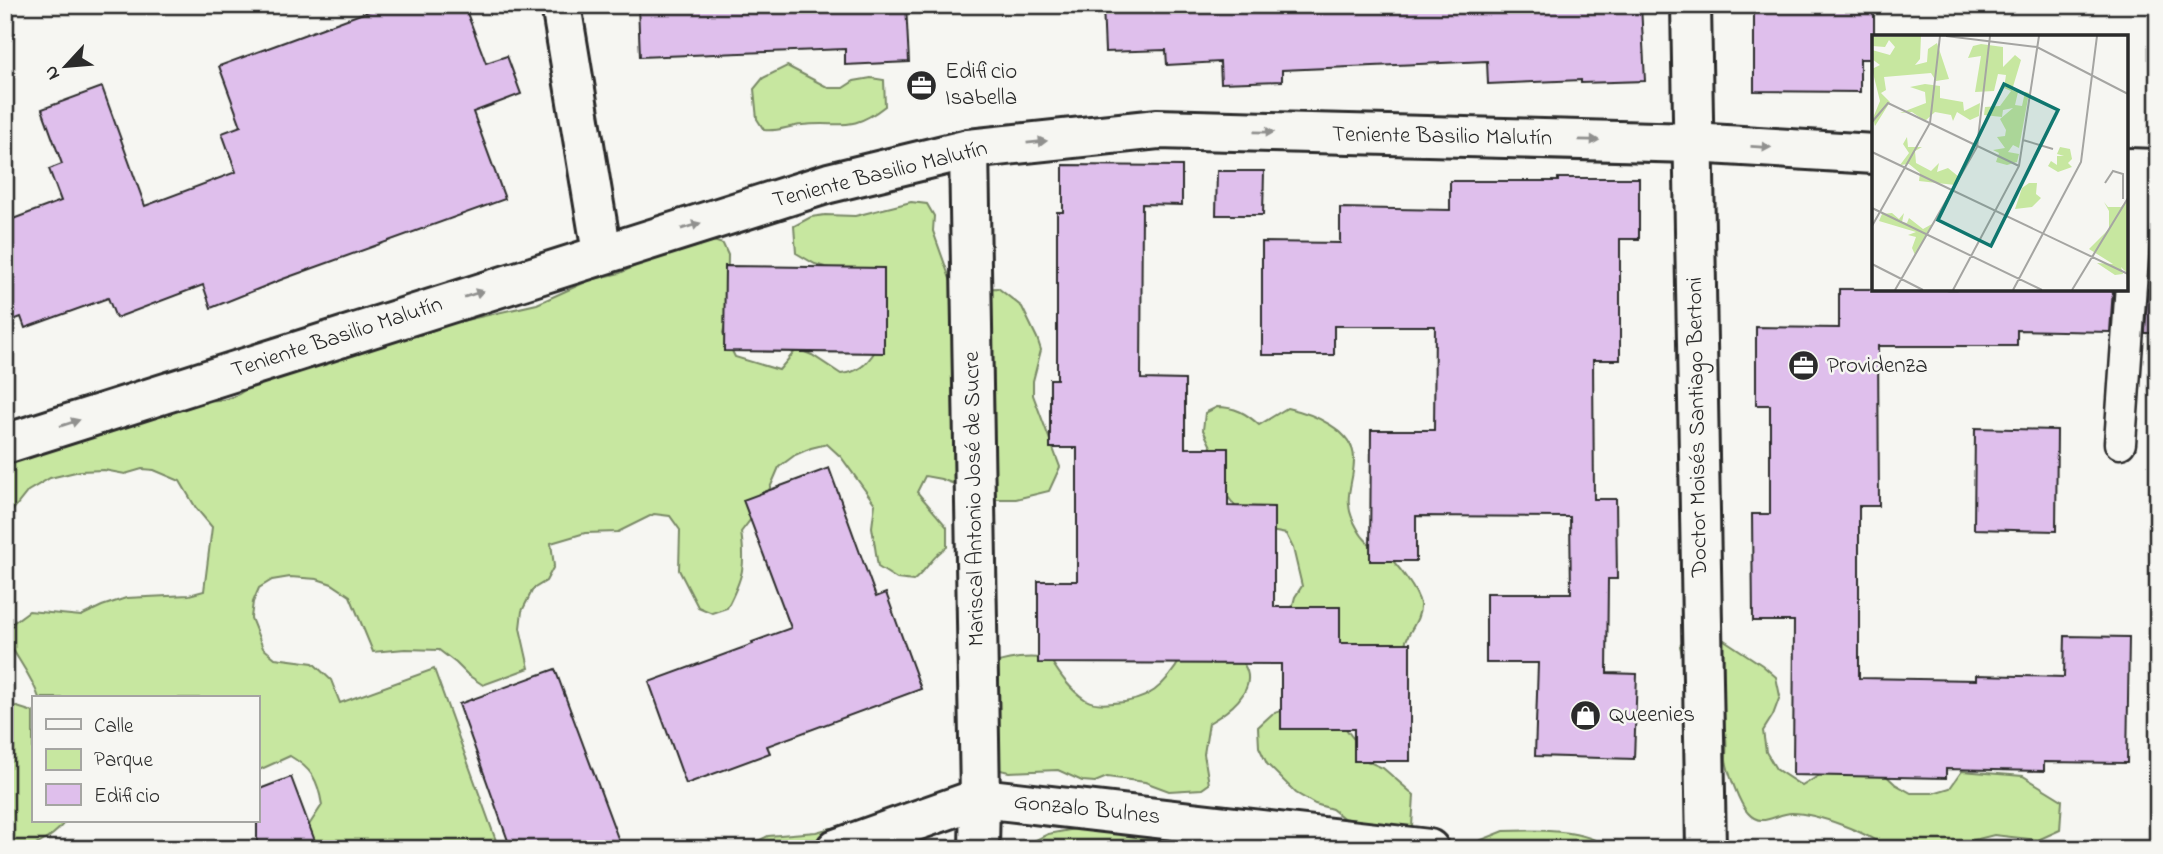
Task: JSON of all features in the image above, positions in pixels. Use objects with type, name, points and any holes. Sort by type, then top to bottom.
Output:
[{"type":"street","points":[[561,5],[602,253]]},
{"type":"street","name":"Doctor Moisés Santiago Bertoni","points":[[1691,5],[1706,849]]},
{"type":"street","name":"Teniente Basilio Malutín","points":[[5,444],[829,183],[969,149],[1158,129],[1693,143],[1872,154]]},
{"type":"street","name":"Mariscal Antonio José de Sucre","points":[[969,149],[979,849]]},
{"type":"street","name":"Gonzalo Bulnes","points":[[836,849],[980,798],[1429,849]]},
{"type":"lane","points":[[2120,443],[2141,169]]},
{"type":"green space","points":[[787,66],[829,88],[843,88],[854,81],[871,78],[884,80],[885,106],[854,123],[764,130],[757,119],[754,89],[763,78]]},
{"type":"green space","points":[[911,202],[927,204],[934,216],[933,231],[954,290],[998,288],[1022,307],[1041,350],[1033,381],[1033,395],[1060,467],[1049,491],[1016,499],[994,499],[941,479],[925,476],[917,492],[947,527],[947,547],[913,581],[897,579],[878,567],[872,527],[875,504],[841,457],[827,444],[795,455],[779,467],[764,502],[741,532],[742,571],[727,608],[712,613],[698,607],[679,570],[680,530],[670,516],[654,514],[618,532],[585,533],[551,543],[554,566],[546,581],[533,589],[522,611],[520,628],[529,668],[483,685],[439,650],[373,652],[350,596],[332,584],[317,579],[290,577],[272,580],[259,588],[253,602],[251,618],[263,648],[275,658],[313,663],[331,680],[340,703],[434,669],[499,849],[307,849],[309,825],[322,805],[318,789],[309,771],[290,756],[259,770],[259,696],[38,696],[6,637],[14,622],[29,611],[81,616],[126,598],[189,595],[204,591],[212,527],[196,508],[180,481],[154,470],[142,469],[125,474],[104,470],[80,471],[50,478],[28,491],[5,520],[5,464],[169,390],[207,400],[226,399],[236,396],[248,387],[263,361],[417,336],[453,323],[537,304],[590,280],[620,273],[650,259],[695,247],[710,240],[723,244],[728,255],[727,316],[723,333],[735,357],[779,370],[797,349],[812,355],[841,374],[853,372],[865,364],[876,350],[832,269],[815,264],[796,253],[794,226],[811,217],[855,216]]},
{"type":"green space","points":[[1217,407],[1240,412],[1259,425],[1287,408],[1297,410],[1330,425],[1347,440],[1354,460],[1349,505],[1354,522],[1367,542],[1387,555],[1401,571],[1420,604],[1417,620],[1402,648],[1363,666],[1291,612],[1295,597],[1302,586],[1293,548],[1286,534],[1271,531],[1235,506],[1219,485],[1216,457],[1203,430],[1205,413]]},
{"type":"green space","points":[[1689,632],[1715,634],[1776,677],[1780,696],[1763,731],[1766,752],[1776,769],[1802,786],[1839,763],[1881,771],[1895,784],[1911,793],[1933,793],[1950,788],[1962,771],[2023,776],[2062,800],[2060,830],[2038,840],[1994,835],[1974,840],[1973,849],[1886,849],[1856,831],[1814,816],[1792,813],[1764,820],[1753,818],[1741,803],[1731,779],[1726,759],[1725,733],[1715,704],[1709,695],[1689,682],[1680,646]]},
{"type":"green space","points":[[1239,655],[1247,671],[1246,687],[1237,702],[1209,723],[1204,754],[1209,784],[1202,789],[1169,791],[1145,782],[1107,777],[1095,782],[1082,781],[1058,770],[1009,772],[996,769],[993,664],[1021,658],[1050,659],[1075,692],[1086,700],[1106,704],[1146,696],[1162,684],[1182,657]]},
{"type":"green space","points":[[5,706],[14,706],[32,712],[32,822],[64,822],[47,839],[34,845],[23,849],[5,849]]},
{"type":"green space","points":[[1288,708],[1342,724],[1356,742],[1362,759],[1383,768],[1414,795],[1412,826],[1392,831],[1346,820],[1332,809],[1315,804],[1296,793],[1267,764],[1259,747],[1258,727],[1272,714]]},
{"type":"green space","points":[[1108,823],[1198,845],[1226,844],[1229,849],[1018,849],[1048,834]]},
{"type":"green space","points":[[848,828],[869,849],[742,849],[768,836]]},
{"type":"green space","points":[[1504,831],[1574,834],[1588,837],[1608,849],[1477,849],[1479,841]]},
{"type":"building","points":[[385,5],[464,5],[486,63],[507,56],[521,94],[473,112],[505,199],[283,279],[211,308],[203,285],[116,318],[108,298],[25,328],[21,317],[5,323],[5,222],[61,201],[49,169],[62,164],[42,109],[102,87],[145,206],[236,172],[222,133],[241,126],[219,66]]},
{"type":"building","points":[[638,5],[906,5],[909,62],[845,65],[845,49],[640,57]]},
{"type":"building","points":[[1103,5],[1641,5],[1645,81],[1581,83],[1581,80],[1488,84],[1487,61],[1282,70],[1282,81],[1221,83],[1220,62],[1167,65],[1166,50],[1105,52]]},
{"type":"building","points":[[1754,10],[1874,10],[1872,59],[1860,59],[1860,92],[1754,91]]},
{"type":"building","points":[[1063,165],[1182,166],[1182,205],[1142,204],[1141,379],[1185,380],[1185,448],[1228,448],[1228,506],[1274,507],[1274,607],[1340,607],[1340,643],[1410,643],[1410,761],[1354,761],[1354,729],[1281,729],[1281,664],[1038,663],[1038,581],[1077,581],[1077,448],[1050,448],[1050,379],[1057,379],[1057,212],[1063,212]]},
{"type":"building","points":[[1217,171],[1264,171],[1263,215],[1216,215]]},
{"type":"building","points":[[1558,178],[1639,178],[1639,239],[1620,239],[1620,360],[1593,360],[1594,499],[1616,499],[1617,579],[1608,579],[1607,673],[1637,674],[1634,759],[1535,756],[1538,663],[1486,663],[1486,593],[1571,593],[1570,517],[1416,516],[1416,561],[1370,561],[1371,430],[1434,430],[1435,326],[1334,326],[1334,355],[1262,355],[1262,242],[1340,243],[1340,208],[1450,210],[1450,181],[1558,181]]},
{"type":"building","points":[[725,266],[884,268],[884,353],[724,351]]},
{"type":"building","points":[[1839,289],[2113,290],[2110,332],[2017,330],[2017,346],[1878,346],[1879,506],[1859,506],[1859,678],[1976,680],[1976,675],[2064,677],[2065,636],[2129,637],[2127,763],[2044,762],[2044,771],[1946,769],[1946,778],[1793,775],[1794,621],[1753,621],[1752,514],[1770,514],[1770,405],[1756,405],[1756,327],[1839,328]]},
{"type":"building","points":[[2148,289],[2158,289],[2158,333],[2145,333]]},
{"type":"building","points":[[1975,428],[2057,430],[2056,531],[1974,529]]},
{"type":"building","points":[[829,468],[876,597],[886,593],[921,689],[767,746],[770,753],[686,784],[649,682],[791,628],[743,500]]},
{"type":"building","points":[[555,669],[622,849],[511,849],[459,704]]},
{"type":"building","points":[[291,777],[318,849],[257,849],[259,789]]},
{"type":"place","name":"Edificio Isabella","points":[[922,85]]},
{"type":"place","name":"Providenza","points":[[1804,366]]},
{"type":"place","name":"Queenies","points":[[1586,715]]}]
